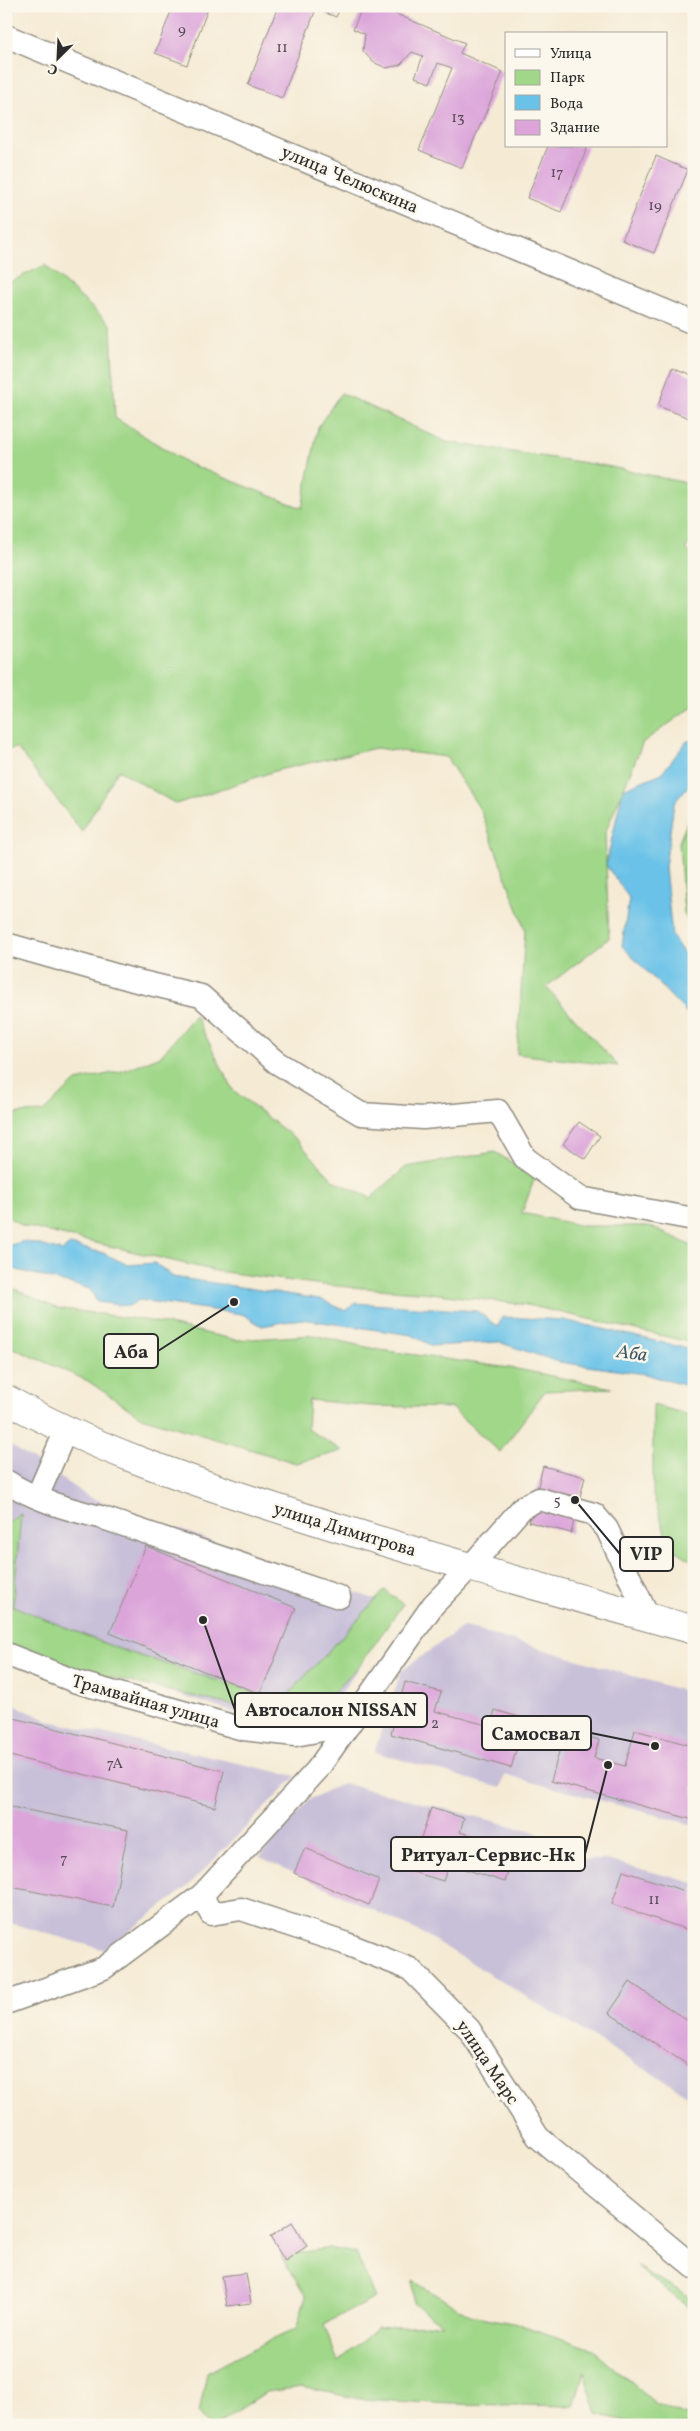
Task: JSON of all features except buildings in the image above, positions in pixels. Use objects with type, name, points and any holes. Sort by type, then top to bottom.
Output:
[{"type":"main road","name":"улица Димитрова","points":[[6,1399],[40,1418],[157,1469],[469,1568],[694,1630]]},
{"type":"street","name":"улица Челюскина","points":[[6,36],[694,323]]},
{"type":"street","points":[[6,944],[133,980],[201,996],[276,1062],[361,1114],[423,1118],[498,1111],[525,1158],[580,1198],[694,1220]]},
{"type":"street","points":[[37,1497],[66,1430]]},
{"type":"street","points":[[6,1480],[23,1492],[37,1497],[339,1597]]},
{"type":"street","points":[[6,2003],[104,1968],[202,1895],[317,1770],[433,1605],[523,1507],[539,1499],[594,1514],[607,1529],[648,1617]]},
{"type":"street","name":"Трамвайная улица","points":[[6,1654],[77,1682],[242,1729],[295,1735],[349,1725]]},
{"type":"street","name":"улица Марс","points":[[202,1895],[211,1914],[241,1909],[344,1943],[410,1969],[469,2029],[538,2137],[694,2267]]},
{"type":"shaded area","points":[[6,1442],[89,1497],[399,1608],[341,1694],[261,1721],[6,1640]]},
{"type":"shaded area","points":[[464,1626],[694,1694],[694,1825],[505,1775],[501,1788],[374,1752],[401,1671]]},
{"type":"shaded area","points":[[6,1701],[49,1721],[296,1776],[187,1887],[105,1950],[6,1922]]},
{"type":"shaded area","points":[[343,1783],[537,1832],[556,1859],[607,1860],[694,1883],[694,2099],[422,1933],[260,1857],[310,1799]]},
{"type":"green space","points":[[45,265],[111,325],[115,418],[189,464],[302,508],[318,427],[341,393],[447,442],[606,466],[687,483],[694,490],[694,536],[686,548],[694,559],[694,706],[643,742],[605,833],[609,938],[546,987],[618,1066],[517,1054],[525,929],[481,811],[446,757],[376,748],[278,770],[176,804],[118,770],[82,832],[17,748],[6,750],[6,284]]},
{"type":"green space","points":[[694,806],[694,933],[684,913],[679,842]]},
{"type":"green space","points":[[195,1015],[233,1090],[297,1140],[333,1180],[371,1198],[406,1167],[495,1152],[535,1177],[522,1213],[583,1226],[649,1226],[694,1247],[694,1343],[527,1305],[431,1293],[323,1285],[216,1271],[23,1226],[6,1216],[6,1114],[43,1112],[76,1081],[122,1071],[161,1056]]},
{"type":"green space","points":[[6,1285],[56,1308],[151,1321],[237,1340],[313,1335],[380,1350],[517,1369],[612,1388],[545,1391],[500,1452],[451,1408],[371,1406],[309,1400],[307,1429],[343,1451],[296,1463],[141,1417],[88,1381],[6,1345]]},
{"type":"green space","points":[[653,1405],[694,1416],[694,1562],[669,1546],[653,1494]]},
{"type":"green space","points":[[21,1514],[13,1606],[116,1648],[282,1701],[385,1590],[403,1604],[362,1662],[327,1700],[266,1713],[87,1672],[6,1645],[6,1524]]},
{"type":"green space","points":[[329,2248],[356,2253],[375,2298],[324,2324],[338,2362],[377,2328],[442,2324],[413,2303],[413,2281],[470,2315],[518,2324],[593,2349],[656,2404],[694,2419],[694,2425],[643,2425],[597,2414],[584,2371],[574,2406],[451,2404],[360,2399],[302,2387],[266,2392],[216,2425],[209,2425],[199,2413],[207,2373],[252,2349],[296,2329],[306,2296],[281,2256]]},
{"type":"green space","points":[[636,2266],[694,2299],[694,2312]]},
{"type":"water","points":[[687,741],[694,741],[694,779],[674,803],[665,867],[672,936],[694,969],[694,1020],[622,946],[629,898],[606,865],[623,789],[662,773]]},
{"type":"water","points":[[25,1241],[62,1251],[70,1245],[103,1253],[128,1265],[155,1263],[173,1277],[320,1299],[346,1311],[355,1303],[477,1311],[498,1327],[502,1317],[564,1320],[694,1350],[694,1388],[645,1374],[559,1362],[498,1342],[432,1346],[412,1335],[301,1319],[262,1326],[242,1314],[139,1300],[129,1306],[97,1302],[90,1289],[6,1267],[6,1246]]},
{"type":"place","name":"Аба","points":[[234,1302]]},
{"type":"place","name":"VIP","points":[[575,1500]]},
{"type":"place","name":"Автосалон NISSAN","points":[[203,1620]]},
{"type":"place","name":"Самосвал","points":[[655,1746]]},
{"type":"place","name":"Ритуал-Сервис-Нк","points":[[608,1765]]}]
